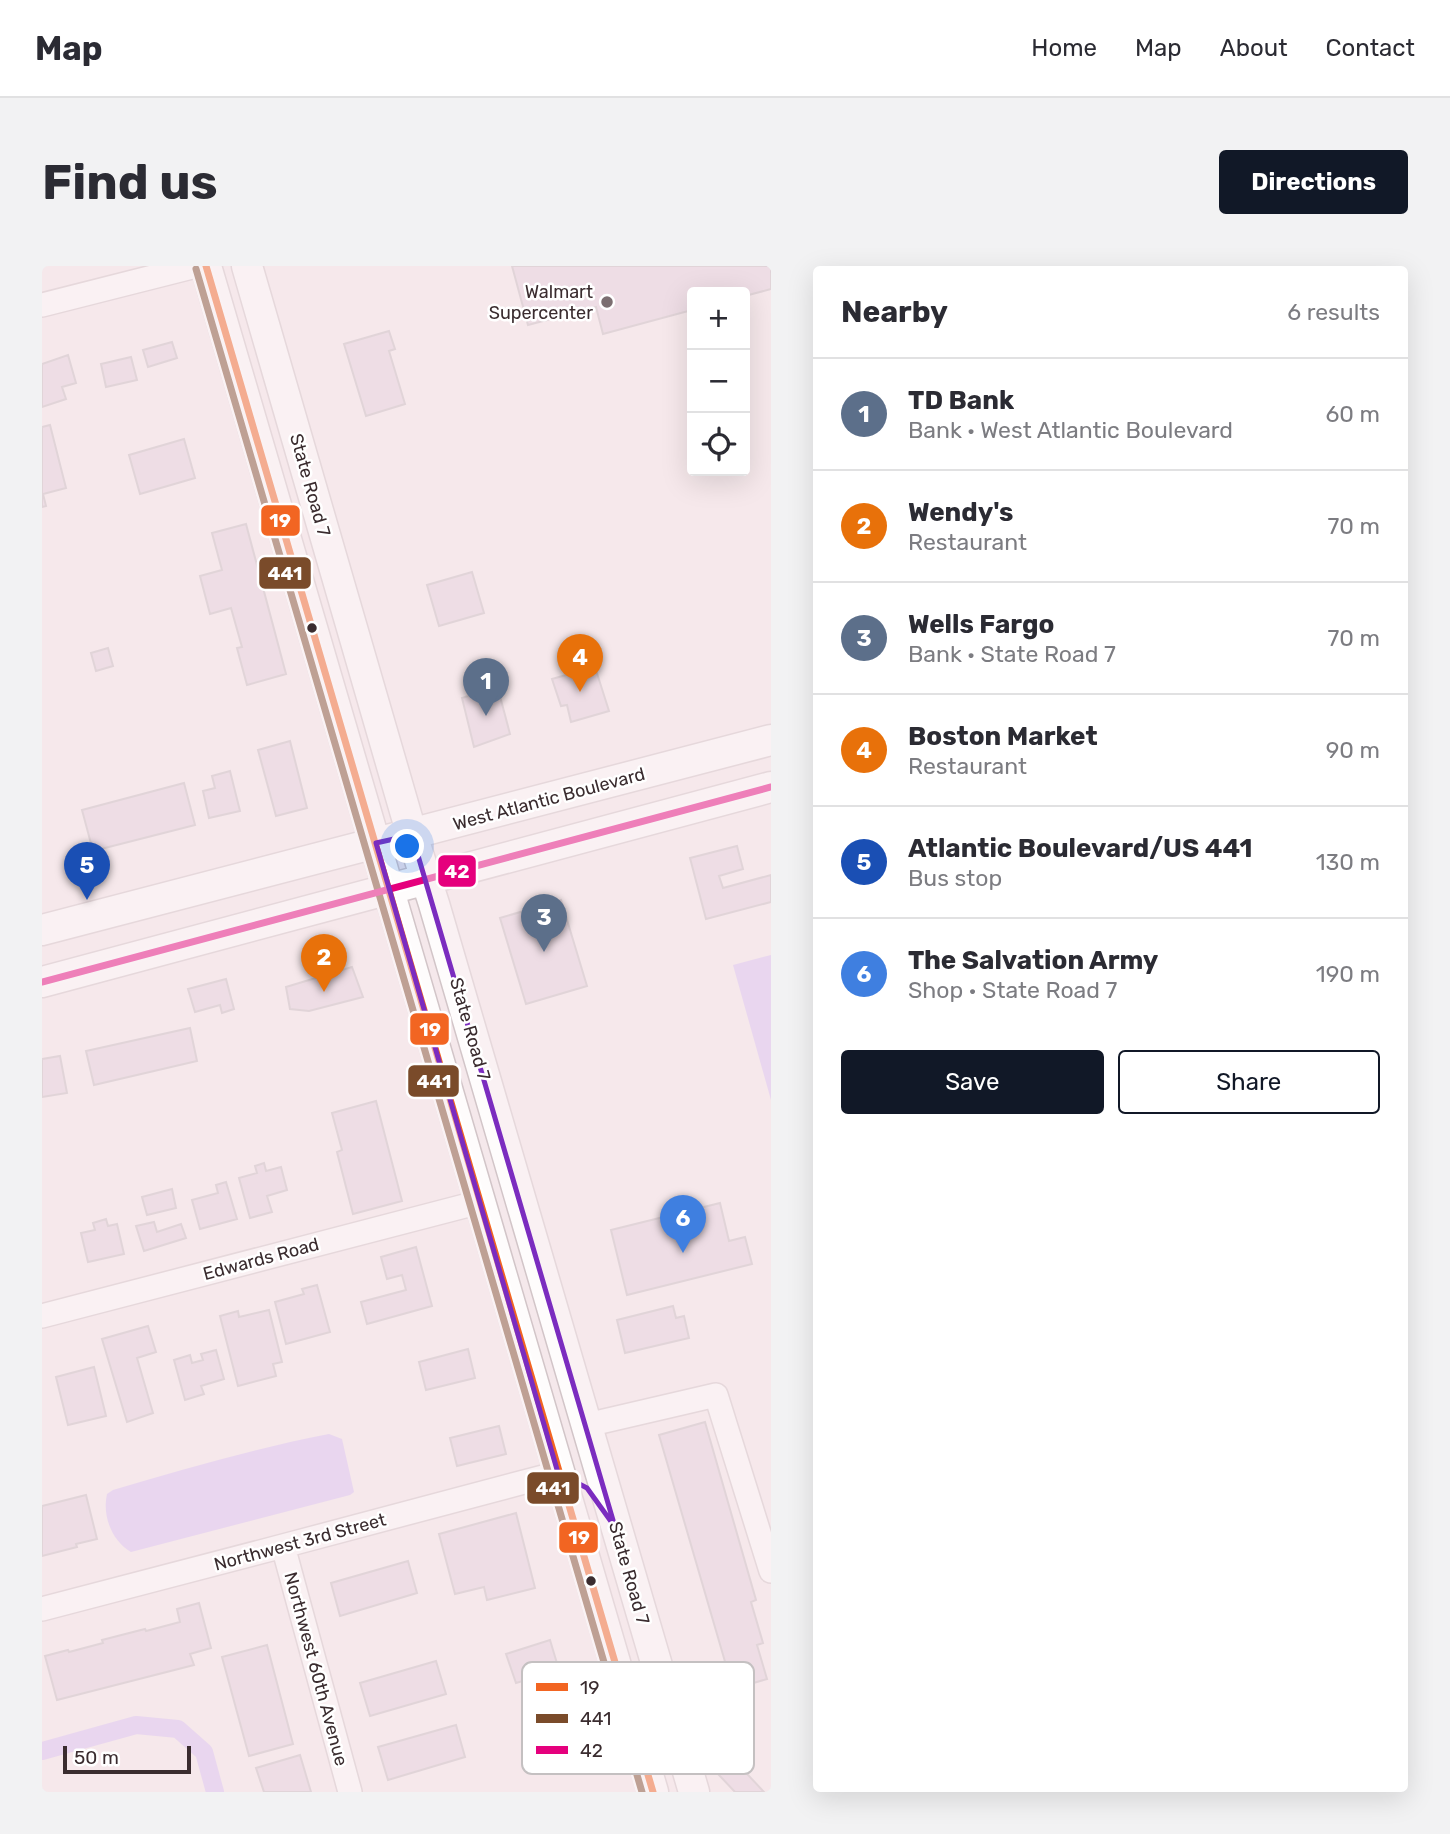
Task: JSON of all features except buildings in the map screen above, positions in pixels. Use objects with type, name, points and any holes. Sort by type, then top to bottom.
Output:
[{"type":"main road","points":[[207,266],[220,272],[234,285],[263,321]]},
{"type":"main road","points":[[207,266],[614,1662]]},
{"type":"main road","name":"State Road 7","points":[[247,266],[655,1662]]},
{"type":"main road","name":"West Atlantic Boulevard","points":[[43,927],[412,835],[771,740]]},
{"type":"main road","points":[[42,982],[771,787]]},
{"type":"main road","points":[[525,1356],[556,1408],[571,1420],[587,1424]]},
{"type":"main road","points":[[558,1473],[573,1478],[587,1488],[615,1527]]},
{"type":"main road","points":[[648,1774],[653,1792]]},
{"type":"main road","name":"State Road 7","points":[[689,1774],[694,1792]]},
{"type":"street","points":[[42,305],[196,266]]},
{"type":"street","name":"Edwards Road","points":[[42,1316],[480,1202]]},
{"type":"street","points":[[587,1424],[716,1395],[771,1571]]},
{"type":"street","name":"Northwest 3rd Street","points":[[42,1609],[558,1473]]},
{"type":"street","name":"Northwest 60th Avenue","points":[[283,1546],[350,1792]]},
{"type":"highlighted area","points":[[412,835],[615,1527],[587,1488],[558,1473],[376,843]]},
{"type":"shaded area","points":[[771,955],[771,1100],[733,965]]},
{"type":"shaded area","points":[[329,1434],[342,1439],[354,1492],[350,1495],[131,1552],[124,1547],[110,1527],[106,1502],[107,1494],[113,1490],[248,1452]]},
{"type":"waterway","points":[[42,1751],[136,1725],[178,1729],[204,1752],[215,1792]]},
{"type":"transit line","name":"19","points":[[206,266],[615,1662]]},
{"type":"transit line","name":"441","points":[[196,269],[604,1662]]},
{"type":"transit line","name":"42","points":[[42,982],[771,787]]},
{"type":"transit line","name":"441","points":[[637,1774],[642,1792]]},
{"type":"transit line","name":"19","points":[[648,1774],[653,1792]]},
{"type":"place","name":"Walmart Supercenter","points":[[607,302]]},
{"type":"place","name":"Boston Market","points":[[580,692]]},
{"type":"place","name":"TD Bank","points":[[486,716]]},
{"type":"place","name":"Atlantic Boulevard/US 441","points":[[87,900]]},
{"type":"place","name":"Wells Fargo","points":[[544,952]]},
{"type":"place","name":"Wendy's","points":[[324,992]]},
{"type":"place","name":"The Salvation Army","points":[[683,1253]]}]
